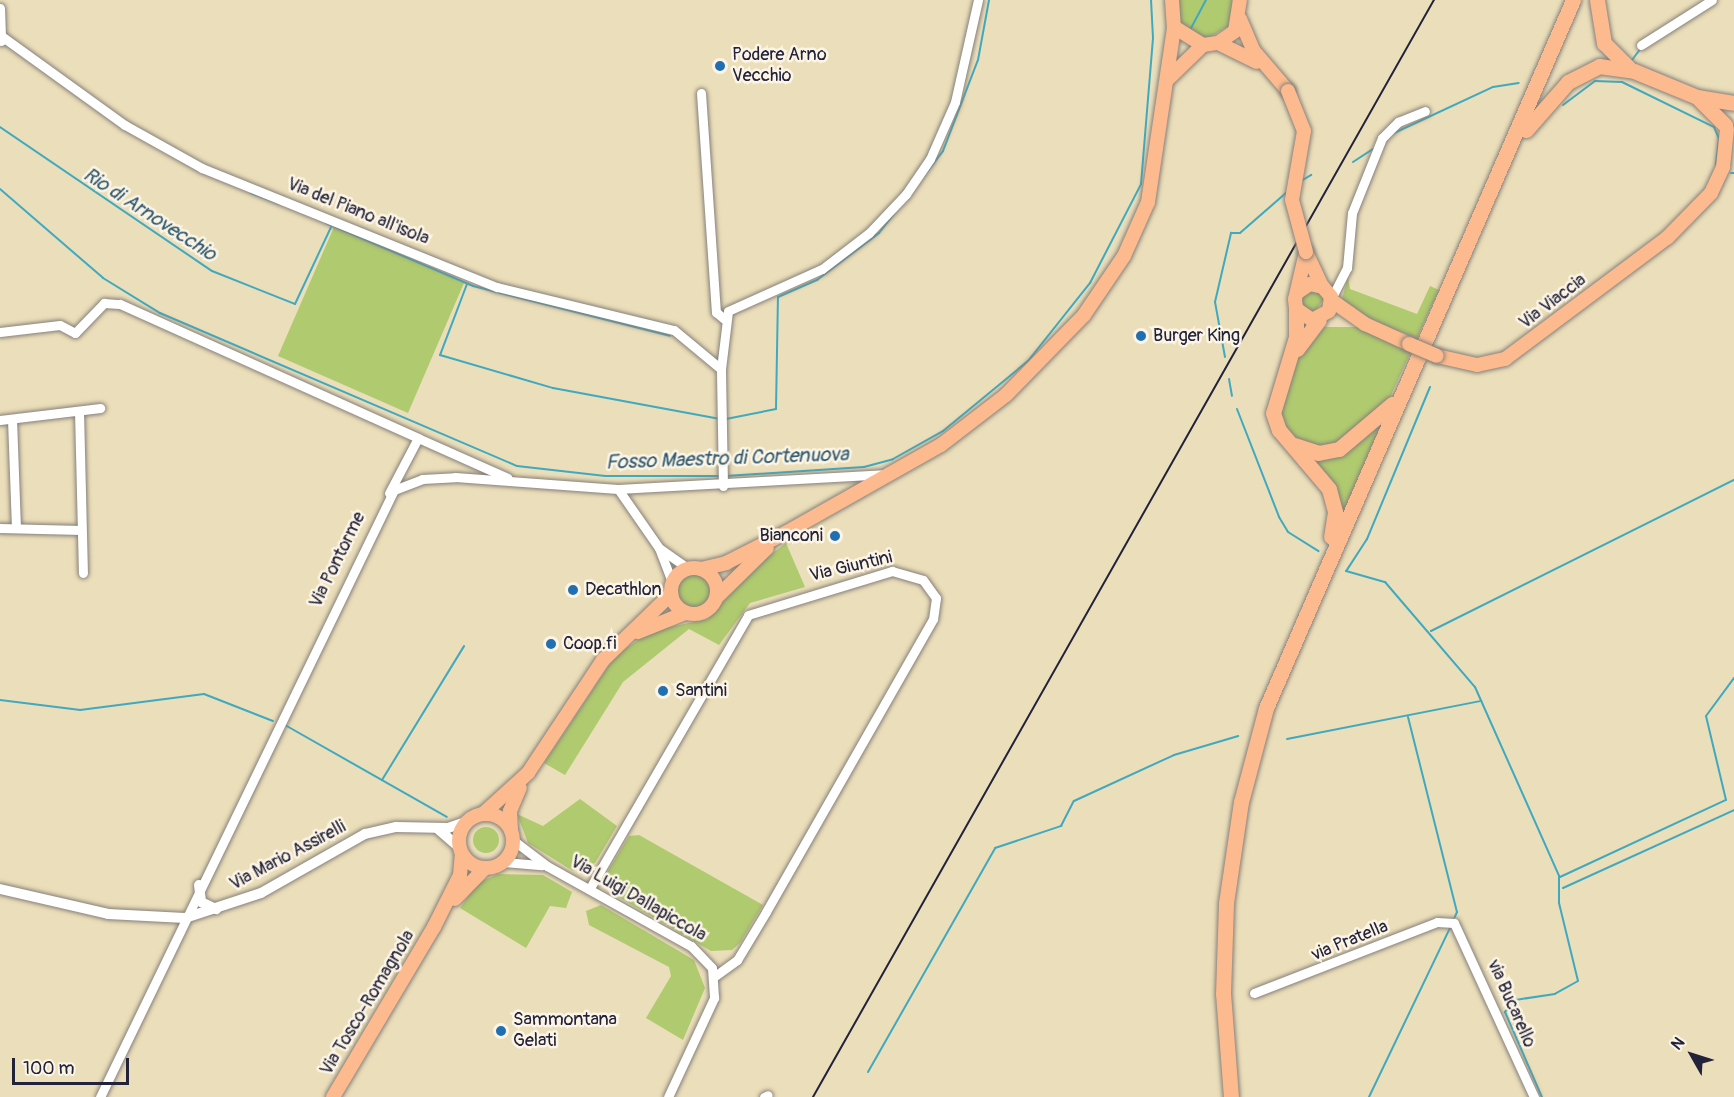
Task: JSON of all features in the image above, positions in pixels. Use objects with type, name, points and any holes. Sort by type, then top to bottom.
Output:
[{"type":"highway","points":[[1231,1097],[1223,971],[1235,835],[1266,708],[1573,0]]},
{"type":"highway","points":[[1241,1097],[1234,933],[1243,847],[1266,742],[1307,633],[1583,0]]},
{"type":"highway","points":[[1597,0],[1604,43],[1634,71]]},
{"type":"highway","points":[[1526,130],[1560,89],[1582,73],[1610,66],[1634,71],[1697,98],[1734,104]]},
{"type":"highway","points":[[1697,98],[1729,130]]},
{"type":"highway","points":[[1296,309],[1296,337],[1273,413],[1291,444],[1325,482],[1334,504],[1321,577]]},
{"type":"highway","points":[[1287,367],[1320,319]]},
{"type":"highway","points":[[1291,444],[1313,453],[1339,449],[1370,428],[1402,393]]},
{"type":"main road","points":[[461,851],[485,868],[504,862],[512,836],[510,811],[528,773],[592,672],[630,636],[672,588],[695,568],[726,563],[788,532],[890,474],[989,409],[1084,315],[1117,267],[1148,202],[1159,158],[1164,87],[1174,27],[1172,0]]},
{"type":"main road","points":[[1240,0],[1240,19],[1268,70]]},
{"type":"main road","points":[[1218,43],[1240,19]]},
{"type":"main road","points":[[1174,27],[1203,45]]},
{"type":"main road","points":[[1164,87],[1180,62],[1203,45],[1218,43],[1241,51],[1268,70],[1288,91],[1304,131],[1292,200],[1306,252],[1331,300],[1365,324]]},
{"type":"main road","points":[[1723,167],[1734,104]]},
{"type":"main road","points":[[1723,167],[1734,152]]},
{"type":"main road","name":"Via Viaccia","points":[[1365,324],[1437,356],[1477,365],[1514,354],[1686,223],[1705,203],[1723,167]]},
{"type":"main road","points":[[1306,252],[1296,309],[1305,319],[1365,324]]},
{"type":"main road","points":[[1298,292],[1307,285],[1322,286]]},
{"type":"main road","points":[[1320,319],[1331,300]]},
{"type":"main road","points":[[630,636],[686,613],[700,613],[788,532]]},
{"type":"main road","points":[[695,568],[716,583],[716,598]]},
{"type":"main road","points":[[672,588],[686,613]]},
{"type":"main road","points":[[468,821],[483,814],[528,773]]},
{"type":"main road","points":[[483,814],[500,818],[512,836]]},
{"type":"main road","name":"Via Tosco-Romagnola","points":[[333,1097],[434,927],[460,875],[461,851],[468,821]]},
{"type":"main road","name":"Via Tosco-Romagnola","points":[[434,927],[485,868]]},
{"type":"street","points":[[723,480],[721,369],[724,319],[734,308],[822,269],[868,233],[906,194],[930,159],[955,102],[972,48],[978,0]]},
{"type":"street","points":[[1641,45],[1712,0]]},
{"type":"street","points":[[0,8],[1,38]]},
{"type":"street","name":"Via del Piano all'isola","points":[[1,38],[124,125],[202,168],[497,287],[674,330],[721,369]]},
{"type":"street","points":[[701,93],[716,312],[724,319]]},
{"type":"street","points":[[1331,300],[1343,277],[1352,213],[1382,138],[1398,122],[1425,111]]},
{"type":"street","points":[[1322,286],[1343,277]]},
{"type":"street","points":[[0,332],[60,325],[75,333],[104,303],[120,304],[515,482]]},
{"type":"street","points":[[0,420],[100,408]]},
{"type":"street","points":[[79,411],[83,573]]},
{"type":"street","points":[[12,419],[16,528]]},
{"type":"street","points":[[384,501],[418,438]]},
{"type":"street","name":"Via Pontorme","points":[[100,1097],[199,885],[384,501],[394,490],[422,479],[618,489],[723,480],[890,474]]},
{"type":"street","points":[[618,489],[659,548],[672,588]]},
{"type":"street","points":[[0,528],[81,530]]},
{"type":"street","points":[[659,548],[695,568]]},
{"type":"street","name":"Via Giuntini","points":[[590,888],[748,615],[892,571],[923,580],[936,598],[933,619],[737,960],[715,976]]},
{"type":"street","name":"Via Mario Assirelli","points":[[13,890],[108,914],[185,918],[219,909],[261,892],[351,839],[396,827],[437,829],[468,821]]},
{"type":"street","points":[[437,829],[461,851]]},
{"type":"street","name":"Via Luigi Dallapiccola","points":[[512,836],[547,866],[590,888],[701,953],[715,976]]},
{"type":"street","name":"Via Luigi Dallapiccola","points":[[504,862],[547,866]]},
{"type":"street","points":[[0,882],[13,890]]},
{"type":"street","points":[[199,885],[201,902],[219,909]]},
{"type":"street","points":[[0,889],[13,890]]},
{"type":"street","name":"via Pratella","points":[[1254,993],[1437,922],[1457,924]]},
{"type":"street","name":"via Bucarello","points":[[1457,924],[1534,1097]]},
{"type":"street","points":[[668,1097],[714,998],[715,976]]},
{"type":"green space","points":[[1178,0],[1232,0],[1230,25],[1205,40],[1179,23]]},
{"type":"green space","points":[[334,227],[464,283],[408,413],[278,356]]},
{"type":"green space","points":[[1348,277],[1350,289],[1417,314],[1430,286],[1439,290],[1387,404],[1335,448],[1301,446],[1282,424],[1279,399],[1297,355],[1320,327],[1356,327],[1409,350],[1415,337],[1353,314],[1342,299]]},
{"type":"green space","points":[[1307,291],[1318,291],[1324,299],[1314,313],[1304,310],[1300,299]]},
{"type":"green space","points":[[1381,422],[1340,521],[1309,458],[1348,449]]},
{"type":"green space","points":[[786,543],[805,587],[750,603],[719,645],[689,629],[623,682],[565,775],[544,763],[615,656],[651,631],[708,619],[737,580]]},
{"type":"green space","points":[[694,575],[706,579],[710,591],[706,603],[694,607],[682,603],[678,591],[682,579]]},
{"type":"green space","points":[[580,799],[617,826],[595,863],[573,871],[528,843],[517,814],[543,826]]},
{"type":"green space","points":[[486,827],[496,830],[499,840],[496,850],[486,853],[476,850],[473,840],[476,830]]},
{"type":"green space","points":[[639,835],[763,905],[740,943],[732,950],[711,951],[615,895],[608,885],[608,871],[629,836]]},
{"type":"green space","points":[[498,874],[543,875],[572,892],[566,908],[550,906],[526,948],[460,908],[478,883]]},
{"type":"green space","points":[[601,905],[694,960],[705,988],[683,1040],[646,1018],[671,976],[669,967],[589,925],[586,911]]},
{"type":"waterway","points":[[726,419],[776,409],[778,297],[817,280],[879,233],[943,151],[978,60],[989,0]]},
{"type":"waterway","name":"Fosso Maestro di Cortenuova","points":[[726,476],[864,467],[893,459],[943,431],[1028,361],[1090,283],[1141,184],[1153,38],[1151,0]]},
{"type":"waterway","points":[[1190,30],[1206,0]]},
{"type":"waterway","points":[[1632,60],[1641,48]]},
{"type":"waterway","points":[[1563,105],[1595,81],[1622,82],[1714,127],[1719,139],[1716,164]]},
{"type":"waterway","points":[[1392,134],[1493,87],[1519,83]]},
{"type":"waterway","name":"Rio di Arnovecchio","points":[[0,127],[212,271],[295,304],[332,225]]},
{"type":"waterway","points":[[1353,162],[1373,149]]},
{"type":"waterway","points":[[1301,181],[1311,175]]},
{"type":"waterway","name":"Fosso Maestro di Cortenuova","points":[[0,189],[103,278],[160,313],[517,466],[605,476],[720,476]]},
{"type":"waterway","points":[[1225,357],[1215,302],[1231,233],[1240,233],[1287,192]]},
{"type":"waterway","points":[[251,193],[279,204]]},
{"type":"waterway","points":[[326,223],[473,286],[670,336]]},
{"type":"waterway","points":[[467,284],[440,355],[553,388],[720,419]]},
{"type":"waterway","points":[[1229,379],[1232,396]]},
{"type":"waterway","points":[[1430,387],[1367,539],[1346,571],[1385,582],[1475,687],[1559,876],[1559,903],[1578,981],[1555,994],[1515,1000],[1505,1012],[1542,1097]]},
{"type":"waterway","points":[[1237,409],[1279,517],[1288,532],[1318,551]]},
{"type":"waterway","points":[[1431,631],[1734,480]]},
{"type":"waterway","points":[[382,780],[464,646]]},
{"type":"waterway","points":[[1560,877],[1726,800],[1706,716],[1734,678]]},
{"type":"waterway","points":[[0,700],[80,710],[204,694],[273,721]]},
{"type":"waterway","points":[[1287,739],[1481,701]]},
{"type":"waterway","points":[[1408,717],[1457,912],[1453,921]]},
{"type":"waterway","points":[[285,725],[447,817]]},
{"type":"waterway","points":[[868,1072],[995,848],[1061,826],[1074,801],[1174,755],[1238,736]]},
{"type":"waterway","points":[[1563,888],[1734,810]]},
{"type":"waterway","points":[[1369,1097],[1451,926]]},
{"type":"railway","points":[[813,1097],[1434,0]]},
{"type":"place","name":"Podere Arno Vecchio","points":[[720,66]]},
{"type":"place","name":"Burger King","points":[[1141,336]]},
{"type":"place","name":"Bianconi","points":[[835,536]]},
{"type":"place","name":"Decathlon","points":[[573,590]]},
{"type":"place","name":"Coop.fi","points":[[551,644]]},
{"type":"place","name":"Santini","points":[[663,691]]},
{"type":"place","name":"Sammontana Gelati","points":[[501,1031]]}]
